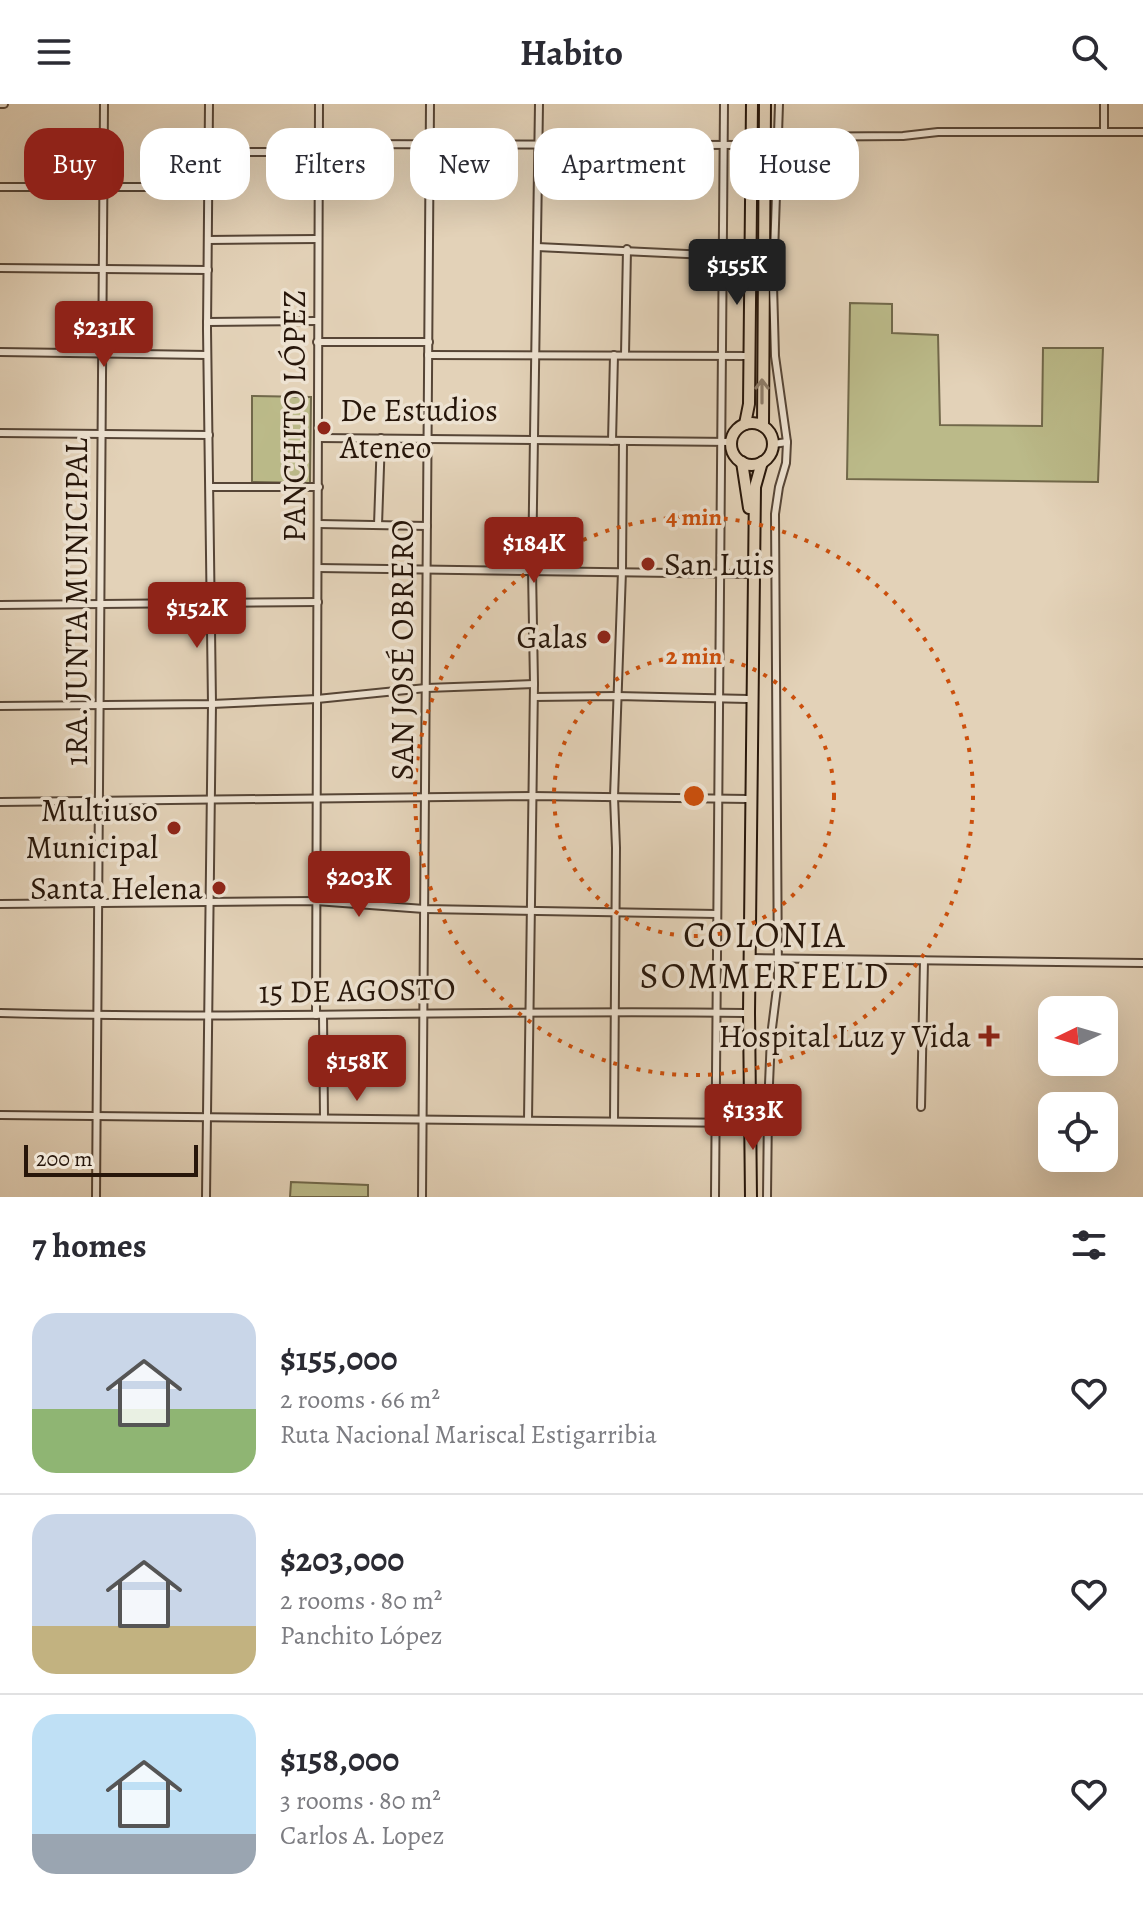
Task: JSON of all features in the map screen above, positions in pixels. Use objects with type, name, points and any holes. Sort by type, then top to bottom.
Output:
[{"type":"highway","points":[[752,104],[752,128]]},
{"type":"highway","points":[[765,104],[769,128]]},
{"type":"highway","points":[[745,424],[749,404],[752,200]]},
{"type":"highway","points":[[763,426],[769,200]]},
{"type":"highway","points":[[745,424],[763,426],[771,433],[774,444],[771,455],[752,465],[742,462],[726,442],[745,424]]},
{"type":"highway","points":[[742,462],[749,510],[744,1197]]},
{"type":"highway","points":[[751,1197],[755,487],[762,462]]},
{"type":"street","name":"1RA. JUNTA MUNICIPAL","points":[[104,104],[104,128]]},
{"type":"street","points":[[209,104],[209,128]]},
{"type":"street","name":"PANCHITO LÓPEZ","points":[[319,104],[319,128]]},
{"type":"street","name":"SAN JOSÉ OBRERO","points":[[430,104],[430,128]]},
{"type":"street","points":[[539,104],[539,128]]},
{"type":"street","points":[[715,1197],[720,574],[726,442],[722,355],[724,104]]},
{"type":"street","points":[[773,128],[779,104]]},
{"type":"street","points":[[1104,104],[1104,132]]},
{"type":"street","points":[[859,136],[938,132],[1143,132]]},
{"type":"street","points":[[714,145],[730,145]]},
{"type":"street","points":[[0,187],[24,187]]},
{"type":"street","name":"1RA. JUNTA MUNICIPAL","points":[[96,1197],[104,200]]},
{"type":"street","points":[[206,1197],[212,704],[208,200]]},
{"type":"street","name":"PANCHITO LÓPEZ","points":[[318,200],[316,901],[324,1118]]},
{"type":"street","name":"SAN JOSÉ OBRERO","points":[[422,1197],[430,200]]},
{"type":"street","points":[[528,1120],[538,200]]},
{"type":"street","points":[[767,1197],[771,1036],[778,980],[775,514],[786,463],[787,442],[775,356],[772,200]]},
{"type":"street","points":[[208,240],[318,239]]},
{"type":"street","points":[[537,247],[751,257]]},
{"type":"street","points":[[625,355],[627,249]]},
{"type":"street","points":[[0,268],[208,270]]},
{"type":"street","points":[[207,322],[316,321]]},
{"type":"street","points":[[317,342],[429,342]]},
{"type":"street","points":[[0,352],[207,355]]},
{"type":"street","points":[[428,355],[749,356]]},
{"type":"street","points":[[612,441],[614,355]]},
{"type":"street","points":[[0,433],[209,435]]},
{"type":"street","points":[[319,438],[726,442]]},
{"type":"street","points":[[378,525],[381,438]]},
{"type":"street","points":[[614,1121],[614,797],[623,441]]},
{"type":"street","points":[[774,444],[787,442]]},
{"type":"street","points":[[210,487],[319,487]]},
{"type":"street","points":[[319,524],[427,526]]},
{"type":"street","points":[[318,568],[749,574]]},
{"type":"street","points":[[0,605],[318,602]]},
{"type":"street","points":[[0,706],[212,704],[317,699],[426,688],[534,684]]},
{"type":"street","points":[[534,697],[748,699]]},
{"type":"street","points":[[0,802],[532,796],[748,799]]},
{"type":"street","points":[[0,904],[316,901],[424,909],[717,914]]},
{"type":"street","points":[[751,958],[1143,963]]},
{"type":"street","points":[[921,1107],[924,960]]},
{"type":"street","name":"15 DE AGOSTO","points":[[0,1013],[209,1016],[745,1013]]},
{"type":"street","points":[[750,1106],[768,1108]]},
{"type":"street","points":[[0,1115],[743,1123]]},
{"type":"street","points":[[750,1177],[767,1175]]},
{"type":"shaded area","points":[[850,303],[892,304],[892,333],[938,335],[940,425],[1042,426],[1043,348],[1103,348],[1098,482],[847,479]]},
{"type":"shaded area","points":[[252,396],[311,397],[310,483],[252,482]]},
{"type":"shaded area","points":[[291,1182],[368,1185],[368,1197],[290,1197]]},
{"type":"place","name":"De Estudios Ateneo","points":[[324,428]]},
{"type":"place","name":"San Luis","points":[[648,564]]},
{"type":"place","name":"Galas","points":[[604,637]]},
{"type":"place","name":"Multiuso Municipal","points":[[174,828]]},
{"type":"place","name":"Santa Helena","points":[[219,888]]},
{"type":"place","name":"Hospital Luz y Vida","points":[[989,1036]]},
{"type":"district","name":"COLONIA SOMMERFELD","points":[[765,954]]}]
